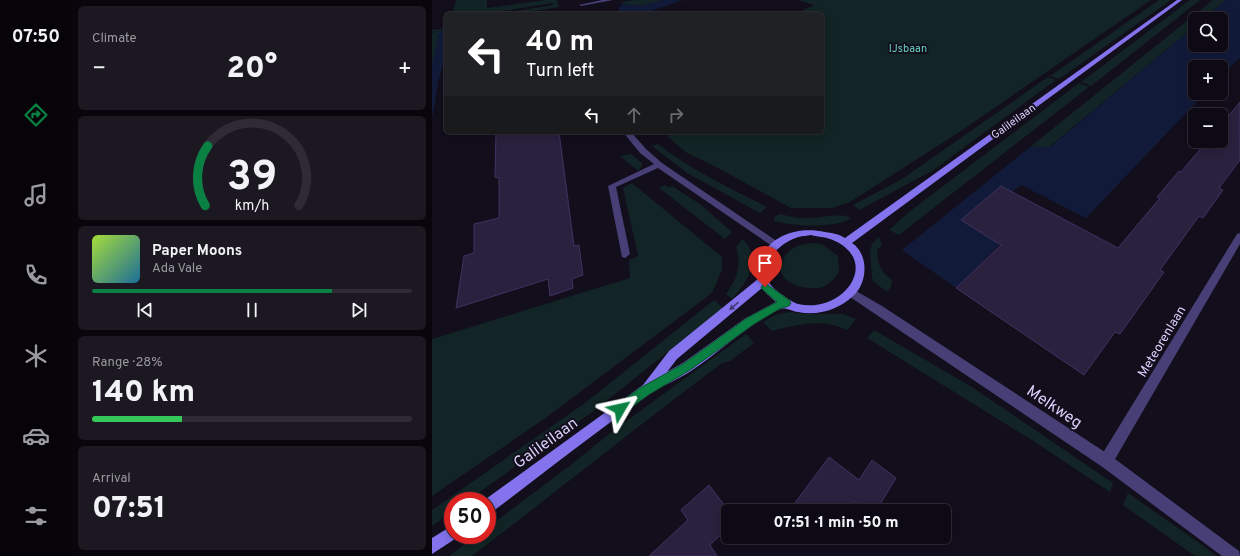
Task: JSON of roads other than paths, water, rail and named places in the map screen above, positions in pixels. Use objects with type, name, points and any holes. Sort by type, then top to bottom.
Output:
[{"type":"main road","name":"Galileilaan","points":[[847,242],[1180,0]]},
{"type":"main road","points":[[811,232],[836,236],[847,242],[855,250],[860,260],[862,271],[859,282],[841,301],[828,306],[798,308],[786,303],[765,287],[761,276],[762,264],[767,254],[775,244],[798,234],[811,232]]},
{"type":"main road","name":"Galileilaan","points":[[644,392],[673,355],[763,281]]},
{"type":"main road","name":"Galileilaan","points":[[496,500],[644,392],[687,367],[750,321],[776,306],[786,303]]},
{"type":"main road","points":[[432,547],[444,538]]},
{"type":"street","points":[[581,5],[611,0]]},
{"type":"street","points":[[629,134],[643,151],[659,165],[775,244]]},
{"type":"street","points":[[625,254],[612,186],[659,165]]},
{"type":"street","name":"Meteorenlaan","points":[[1106,461],[1240,236]]},
{"type":"street","name":"Melkweg","points":[[851,292],[1106,461],[1234,556]]},
{"type":"water","points":[[664,0],[682,0],[649,12],[619,12],[619,7],[623,4],[642,6]]},
{"type":"water","points":[[1226,0],[1240,0],[1240,57],[1228,70],[1228,60],[1188,60],[1188,100],[1198,100],[1191,108],[1188,108],[1188,111],[1086,218],[1021,185],[1012,192],[1001,186],[961,220],[1000,244],[956,288],[902,250],[1030,147],[1050,147],[1188,32],[1188,52],[1228,52],[1228,12],[1211,12]]},
{"type":"water","points":[[444,30],[444,61],[439,78],[432,119],[432,66],[439,32],[432,32]]},
{"type":"park label","name":"IJsbaan","points":[[908,48]]}]
